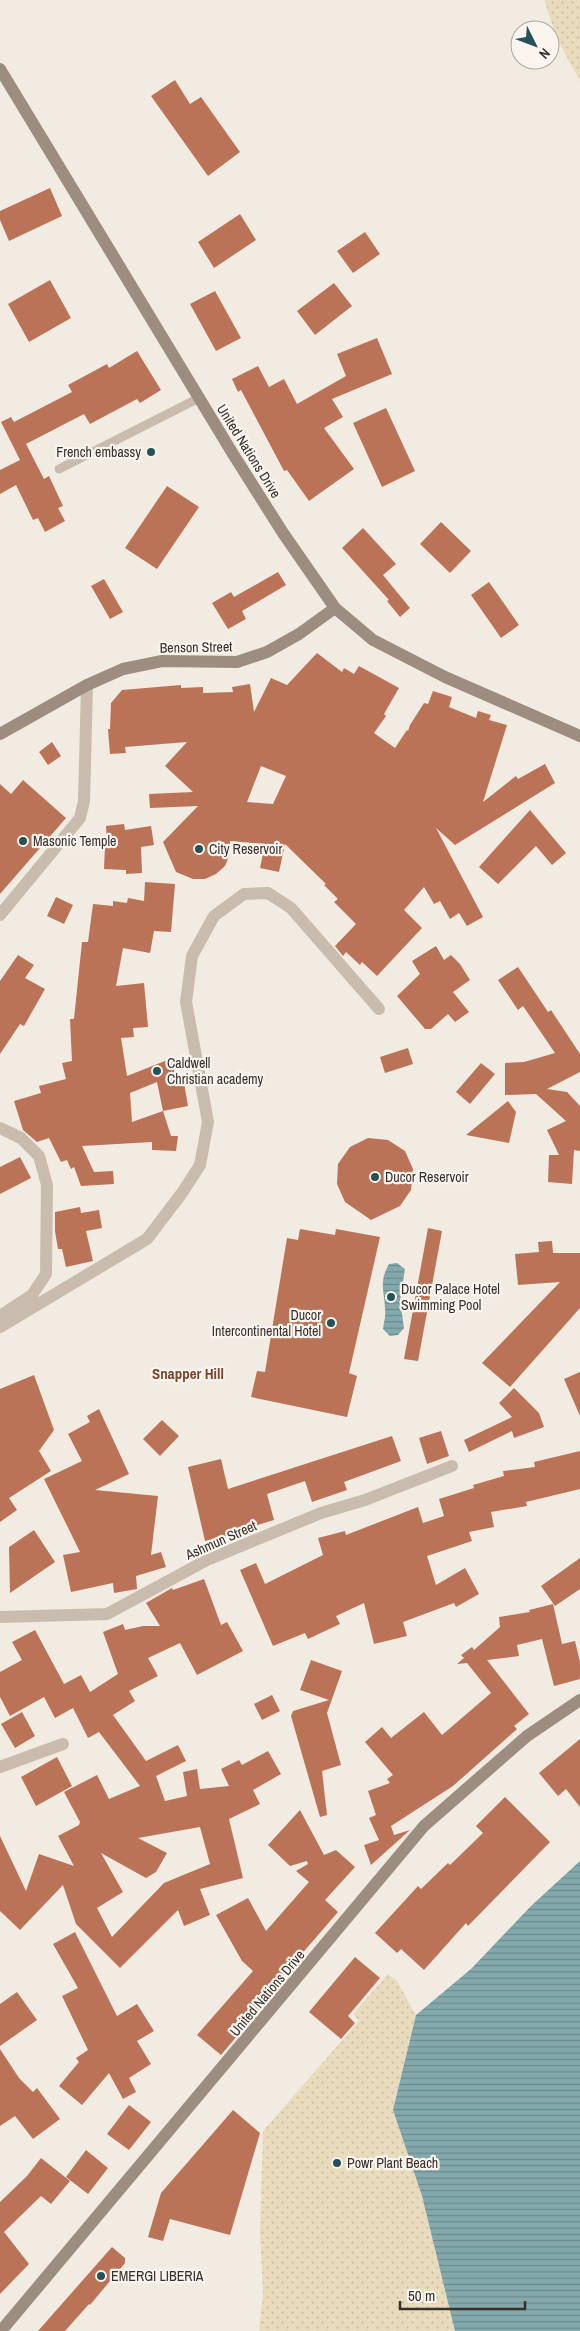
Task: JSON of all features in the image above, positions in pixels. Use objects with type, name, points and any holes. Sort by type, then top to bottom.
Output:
[{"type":"main road","name":"United Nations Drive","points":[[0,69],[282,533],[335,608],[373,640],[445,677],[580,736]]},
{"type":"main road","name":"Benson Street","points":[[0,734],[88,685],[123,669],[162,661],[237,662],[267,652],[299,634],[335,608]]},
{"type":"main road","name":"United Nations Drive","points":[[3,2330],[424,1826],[527,1736],[580,1700]]},
{"type":"street","points":[[0,915],[80,818],[84,801],[88,685]]},
{"type":"street","points":[[0,1327],[147,1239],[182,1193],[200,1165],[208,1122],[186,1002],[192,956],[214,916],[244,894],[268,893],[291,908],[379,1009]]},
{"type":"street","points":[[0,1128],[21,1138],[39,1156],[47,1185],[46,1274],[32,1295],[0,1316]]},
{"type":"street","name":"Ashmun Street","points":[[0,1617],[107,1614],[207,1560],[321,1513],[365,1500],[452,1466]]},
{"type":"street","points":[[0,1767],[64,1744]]},
{"type":"lane","points":[[59,469],[199,398]]},
{"type":"sand","points":[[544,0],[580,0],[580,81],[560,44],[560,20],[551,20]]},
{"type":"sand","name":"Powr Plant Beach","points":[[388,1974],[397,1981],[416,2015],[393,2110],[422,2196],[455,2331],[259,2331],[263,2294],[260,2232],[263,2131],[359,2021],[353,2014]]},
{"type":"water","name":"Ducor Palace Hotel Swimming Pool","points":[[397,1263],[405,1269],[400,1300],[404,1328],[398,1335],[390,1336],[383,1329],[385,1313],[383,1281],[389,1264]]},
{"type":"water","points":[[580,1861],[580,2331],[455,2331],[422,2196],[393,2110],[416,2015],[471,1969],[531,1906]]},
{"type":"building","points":[[175,80],[190,104],[201,97],[240,152],[208,176],[151,96]]},
{"type":"building","points":[[50,188],[62,216],[9,241],[0,220],[0,211]]},
{"type":"building","points":[[240,214],[256,240],[214,268],[198,242]]},
{"type":"building","points":[[365,232],[380,254],[353,273],[337,251]]},
{"type":"building","points":[[50,280],[71,318],[29,342],[8,304]]},
{"type":"building","points":[[334,283],[352,306],[315,335],[297,311]]},
{"type":"building","points":[[215,291],[241,338],[216,351],[190,304]]},
{"type":"building","points":[[377,338],[392,374],[332,399],[343,417],[324,428],[354,469],[309,501],[287,470],[284,471],[241,390],[238,392],[232,379],[258,366],[269,387],[284,379],[297,404],[346,376],[337,354]]},
{"type":"building","points":[[137,351],[161,390],[140,403],[137,399],[90,424],[84,414],[26,444],[44,479],[49,476],[63,506],[58,508],[65,521],[45,532],[38,518],[33,520],[16,485],[0,494],[0,470],[20,460],[1,422],[11,417],[14,422],[72,392],[68,385],[107,364],[109,368]]},
{"type":"building","points":[[386,408],[415,471],[382,487],[353,423]]},
{"type":"building","points":[[167,486],[199,507],[157,569],[125,548]]},
{"type":"building","points":[[441,522],[471,551],[450,573],[420,544]]},
{"type":"building","points":[[363,528],[396,564],[383,575],[410,608],[400,617],[387,601],[389,600],[342,548]]},
{"type":"building","points":[[278,572],[286,585],[242,611],[246,619],[228,629],[212,603],[231,592],[234,597]]},
{"type":"building","points":[[104,579],[123,612],[110,619],[91,586]]},
{"type":"building","points":[[489,582],[519,625],[501,638],[471,595]]},
{"type":"building","points":[[317,653],[342,672],[344,668],[354,674],[359,666],[399,688],[384,714],[386,716],[374,733],[395,748],[408,731],[424,703],[428,704],[433,691],[452,697],[449,707],[476,718],[478,711],[491,715],[489,720],[507,725],[483,802],[516,776],[518,779],[545,764],[555,783],[455,845],[436,828],[483,917],[467,926],[459,913],[450,919],[440,901],[434,904],[424,887],[404,910],[422,928],[377,976],[362,962],[360,965],[346,952],[343,956],[335,946],[356,924],[334,902],[338,899],[324,885],[326,884],[285,844],[279,872],[260,868],[265,844],[230,841],[230,854],[225,866],[216,874],[205,879],[193,879],[176,872],[163,842],[198,806],[150,808],[149,794],[193,792],[165,766],[187,742],[125,747],[126,753],[110,754],[108,729],[110,729],[111,703],[122,690],[181,685],[181,688],[203,687],[203,693],[233,692],[232,687],[250,684],[254,712],[271,678],[287,685]],"holes":[[[261,766],[286,776],[273,804],[247,802]]]},
{"type":"building","points":[[52,742],[61,756],[48,765],[39,752]]},
{"type":"building","name":"Masonic Temple","points":[[23,780],[66,818],[0,894],[0,784],[11,794]]},
{"type":"building","points":[[530,810],[566,853],[552,865],[536,846],[498,884],[479,867]]},
{"type":"building","points":[[124,824],[125,830],[151,826],[154,845],[141,847],[142,873],[126,874],[126,870],[104,869],[105,846],[107,846],[106,826]]},
{"type":"building","points":[[145,882],[175,884],[171,932],[154,931],[150,953],[123,948],[116,986],[144,983],[148,1027],[133,1028],[134,1037],[121,1038],[127,1076],[170,1059],[179,1084],[184,1083],[188,1106],[163,1111],[171,1136],[178,1136],[176,1151],[152,1150],[152,1142],[82,1146],[94,1172],[113,1171],[114,1184],[81,1186],[74,1167],[71,1169],[67,1160],[61,1162],[49,1138],[37,1142],[23,1130],[14,1101],[41,1093],[39,1086],[66,1079],[62,1063],[72,1061],[70,1019],[74,1019],[82,942],[88,942],[93,904],[113,906],[113,901],[127,903],[128,898],[144,901]],"holes":[[[157,1082],[163,1111],[132,1122],[130,1093]]]},
{"type":"building","points":[[56,897],[73,905],[64,924],[47,916]]},
{"type":"building","points":[[436,946],[444,960],[451,955],[460,964],[470,980],[453,992],[469,1012],[455,1022],[448,1014],[431,1029],[425,1029],[397,996],[420,974],[412,961]]},
{"type":"building","points":[[18,955],[34,965],[25,978],[45,989],[24,1026],[20,1024],[0,1054],[0,981]]},
{"type":"building","points":[[518,967],[548,1012],[551,1010],[580,1054],[580,1072],[547,1089],[567,1092],[580,1106],[580,1151],[574,1150],[572,1184],[548,1182],[549,1155],[559,1155],[547,1130],[566,1121],[536,1094],[505,1095],[505,1063],[524,1062],[555,1053],[523,1006],[518,1010],[498,980]]},
{"type":"building","points":[[408,1048],[413,1064],[385,1073],[380,1057]]},
{"type":"building","points":[[481,1063],[495,1074],[470,1104],[456,1092]]},
{"type":"building","points":[[508,1101],[516,1112],[509,1143],[466,1135]]},
{"type":"building","name":"Ducor Reservoir","points":[[368,1138],[388,1140],[405,1151],[413,1169],[411,1190],[400,1206],[371,1220],[345,1202],[337,1184],[338,1164],[350,1147]]},
{"type":"building","points":[[20,1157],[31,1178],[0,1194],[0,1167]]},
{"type":"building","points":[[80,1207],[81,1213],[99,1210],[102,1228],[86,1231],[93,1261],[66,1267],[62,1249],[58,1249],[55,1231],[55,1212]]},
{"type":"building","points":[[428,1228],[442,1231],[418,1361],[404,1359]]},
{"type":"building","name":"Ducor Intercontinental Hotel","points":[[300,1229],[335,1235],[336,1229],[380,1237],[349,1373],[357,1376],[347,1417],[251,1397],[257,1371],[265,1372],[287,1238],[298,1240]]},
{"type":"building","points":[[552,1241],[553,1253],[580,1253],[580,1308],[510,1387],[482,1363],[560,1282],[518,1285],[515,1254],[539,1252],[538,1242]]},
{"type":"building","points":[[580,1372],[580,1416],[564,1379]]},
{"type":"building","points":[[34,1375],[54,1430],[39,1451],[51,1471],[9,1498],[17,1510],[0,1522],[0,1389]]},
{"type":"building","points":[[514,1388],[539,1413],[544,1427],[514,1438],[512,1431],[469,1452],[464,1440],[512,1417],[499,1403]]},
{"type":"building","points":[[99,1409],[129,1474],[95,1490],[158,1496],[151,1555],[161,1552],[166,1567],[136,1576],[137,1589],[114,1593],[113,1583],[71,1592],[63,1555],[80,1552],[44,1479],[82,1461],[68,1434],[90,1422],[87,1416]]},
{"type":"building","points":[[162,1420],[179,1436],[160,1456],[143,1439]]},
{"type":"building","points":[[441,1431],[449,1456],[427,1464],[419,1438]]},
{"type":"building","points":[[392,1436],[401,1461],[344,1482],[347,1490],[312,1502],[305,1481],[267,1494],[274,1520],[238,1531],[239,1533],[205,1541],[188,1467],[221,1459],[228,1489]]},
{"type":"building","points":[[580,1451],[580,1489],[526,1502],[527,1506],[491,1512],[494,1527],[469,1532],[472,1541],[427,1556],[436,1585],[465,1568],[479,1594],[456,1607],[454,1603],[403,1622],[407,1636],[374,1644],[364,1603],[336,1616],[340,1624],[308,1639],[305,1633],[273,1646],[240,1570],[256,1563],[265,1584],[323,1555],[318,1538],[345,1531],[346,1535],[418,1507],[423,1523],[444,1516],[439,1499],[474,1488],[473,1485],[504,1476],[503,1471],[535,1467],[534,1462]]},
{"type":"building","points":[[34,1530],[55,1562],[10,1593],[9,1547]]},
{"type":"building","points":[[580,1558],[580,1589],[555,1606],[541,1586]]},
{"type":"building","points":[[204,1579],[221,1625],[227,1622],[243,1651],[197,1675],[180,1643],[148,1658],[158,1676],[129,1691],[135,1701],[113,1715],[146,1761],[178,1745],[186,1761],[156,1776],[165,1801],[187,1796],[183,1772],[197,1769],[200,1789],[229,1786],[221,1769],[239,1760],[242,1765],[268,1751],[281,1774],[253,1790],[260,1804],[229,1819],[243,1878],[200,1889],[210,1915],[184,1926],[178,1910],[120,1968],[76,1924],[63,1885],[20,1930],[0,1911],[0,1836],[26,1891],[39,1854],[74,1866],[58,1836],[79,1825],[80,1822],[64,1792],[97,1775],[109,1799],[140,1786],[99,1732],[88,1738],[73,1708],[55,1718],[44,1697],[10,1716],[0,1697],[0,1672],[22,1660],[12,1642],[35,1630],[64,1684],[81,1675],[90,1692],[118,1674],[103,1632],[123,1624],[125,1630],[143,1626],[160,1626],[146,1603],[172,1588],[173,1590]],"holes":[[[200,1827],[210,1864],[164,1883],[112,1937],[97,1908],[123,1892],[101,1853],[146,1878],[156,1872],[167,1853],[138,1838]]]},
{"type":"building","points":[[553,1604],[562,1644],[575,1641],[580,1662],[580,1679],[554,1686],[542,1639],[517,1645],[519,1656],[487,1660],[529,1714],[514,1726],[517,1729],[453,1786],[391,1826],[394,1835],[410,1830],[371,1865],[364,1845],[379,1840],[369,1818],[376,1815],[368,1791],[390,1783],[387,1779],[393,1775],[365,1742],[382,1727],[391,1738],[424,1712],[442,1735],[491,1693],[467,1663],[457,1664],[464,1658],[461,1655],[472,1647],[474,1650],[500,1627],[499,1617],[530,1612],[529,1610]]},
{"type":"building","points":[[311,1660],[342,1671],[327,1713],[341,1765],[322,1771],[327,1815],[320,1817],[291,1716],[293,1711],[329,1700],[300,1690]]},
{"type":"building","points":[[272,1695],[280,1711],[262,1720],[254,1704]]},
{"type":"building","points":[[22,1712],[35,1736],[15,1748],[1,1724]]},
{"type":"building","points":[[580,1739],[580,1807],[566,1789],[558,1796],[539,1773]]},
{"type":"building","points":[[57,1757],[72,1786],[36,1806],[21,1777]]},
{"type":"building","points":[[505,1797],[550,1842],[468,1926],[466,1923],[424,1970],[401,1949],[397,1953],[375,1933],[418,1886],[421,1889],[448,1863],[450,1865],[483,1833],[476,1826]]},
{"type":"building","points":[[300,1810],[324,1855],[336,1850],[355,1867],[325,1900],[338,1912],[267,1994],[270,1997],[221,2055],[197,2035],[253,1971],[242,1961],[216,1915],[248,1898],[266,1931],[309,1882],[296,1871],[308,1864],[307,1861],[290,1866],[268,1845]]},
{"type":"building","points":[[75,1932],[117,2016],[137,2004],[154,2031],[137,2041],[151,2064],[129,2078],[136,2092],[123,2099],[109,2073],[82,2105],[59,2086],[79,2062],[76,2058],[88,2050],[62,1996],[78,1988],[53,1944]]},
{"type":"building","points":[[355,1957],[380,1978],[348,2016],[355,2023],[341,2039],[309,2012]]},
{"type":"building","points":[[17,1992],[37,2020],[0,2046],[0,2004]]},
{"type":"building","points":[[0,2049],[19,2078],[33,2092],[37,2088],[60,2119],[33,2139],[15,2116],[0,2126]]},
{"type":"building","points":[[129,2105],[151,2122],[129,2150],[107,2134]]},
{"type":"building","points":[[233,2110],[260,2133],[230,2235],[170,2219],[163,2241],[148,2237],[161,2193]]},
{"type":"building","points":[[86,2150],[108,2168],[88,2194],[66,2177]]},
{"type":"building","points":[[41,2158],[70,2181],[51,2204],[41,2196],[4,2232],[29,2264],[0,2294],[0,2202],[27,2176]]},
{"type":"building","points":[[112,2247],[125,2258],[125,2263],[90,2305],[65,2331],[38,2331]]},
{"type":"place","name":"French embassy","points":[[151,452]]},
{"type":"place","name":"Masonic Temple","points":[[23,841]]},
{"type":"place","name":"City Reservoir","points":[[199,849]]},
{"type":"place","name":"Caldwell Christian academy","points":[[157,1071]]},
{"type":"place","name":"Ducor Reservoir","points":[[375,1177]]},
{"type":"place","name":"Ducor Palace Hotel Swimming Pool","points":[[391,1297]]},
{"type":"place","name":"Ducor Intercontinental Hotel","points":[[331,1323]]},
{"type":"place","name":"Powr Plant Beach","points":[[337,2163]]},
{"type":"place","name":"EMERGI LIBERIA","points":[[101,2276]]},
{"type":"district","name":"Snapper Hill","points":[[188,1374]]}]
